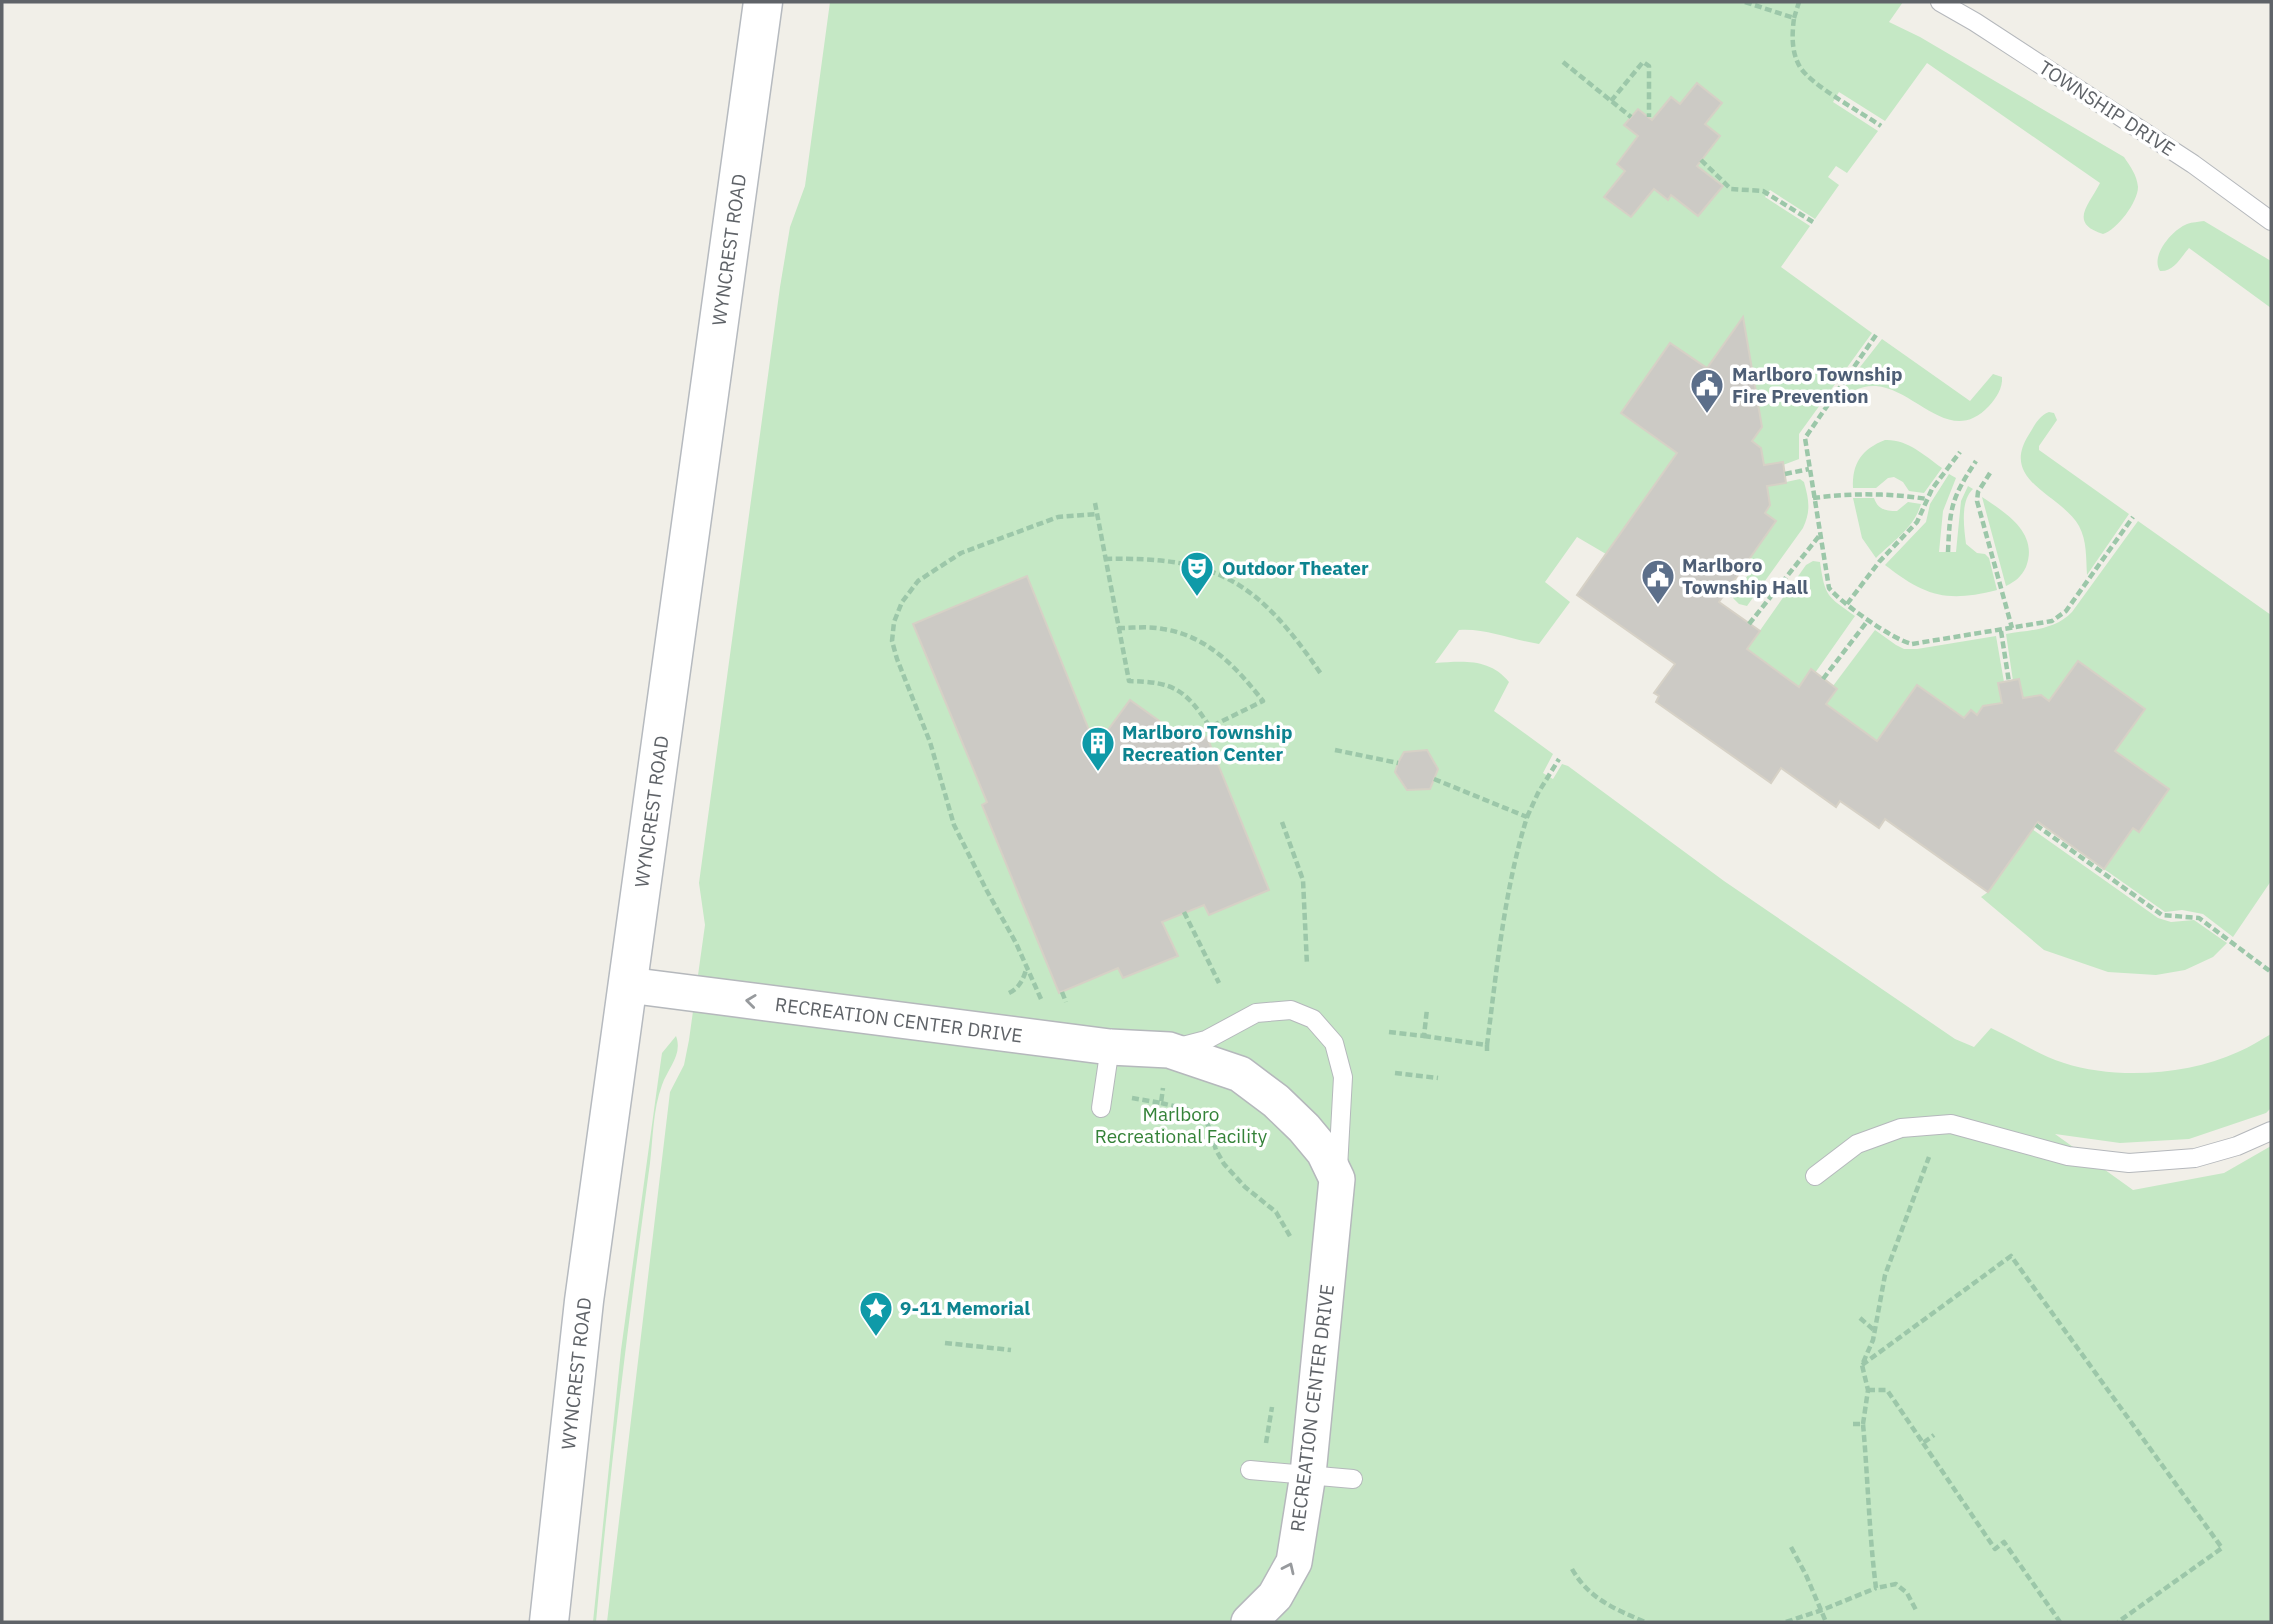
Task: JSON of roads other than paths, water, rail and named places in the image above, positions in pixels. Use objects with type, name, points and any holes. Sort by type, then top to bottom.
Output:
[{"type":"street","name":"WYNCREST ROAD","points":[[550,1622],[584,1301],[763,2]]},
{"type":"street","name":"RECREATION CENTER DRIVE","points":[[628,985],[1110,1048],[1169,1050],[1240,1074],[1276,1101],[1304,1128],[1324,1152],[1337,1179],[1308,1474],[1294,1562],[1275,1596],[1249,1622]]},
{"type":"lane","name":"TOWNSHIP DRIVE","points":[[1940,2],[2182,157],[2271,221]]},
{"type":"lane","name":"RECREATION CENTER DRIVE","points":[[1169,1050],[1206,1040],[1256,1013],[1291,1010],[1313,1019],[1334,1044],[1343,1077],[1337,1179]]},
{"type":"lane","points":[[1101,1108],[1110,1048]]},
{"type":"lane","points":[[1815,1176],[1857,1144],[1901,1128],[1951,1124],[2068,1156],[2129,1163],[2195,1158],[2237,1146],[2271,1131]]},
{"type":"lane","points":[[1256,1471],[1353,1479]]},
{"type":"place","name":"Marlboro Township Fire Prevention","points":[[1707,415]]},
{"type":"place","name":"Outdoor Theater","points":[[1197,598]]},
{"type":"place","name":"Marlboro Township Hall","points":[[1658,606]]},
{"type":"place","name":"Marlboro Township Recreation Center","points":[[1098,773]]},
{"type":"place","name":"9-11 Memorial","points":[[876,1338]]},
{"type":"park label","name":"Marlboro Recreational Facility","points":[[1181,1125]]}]
